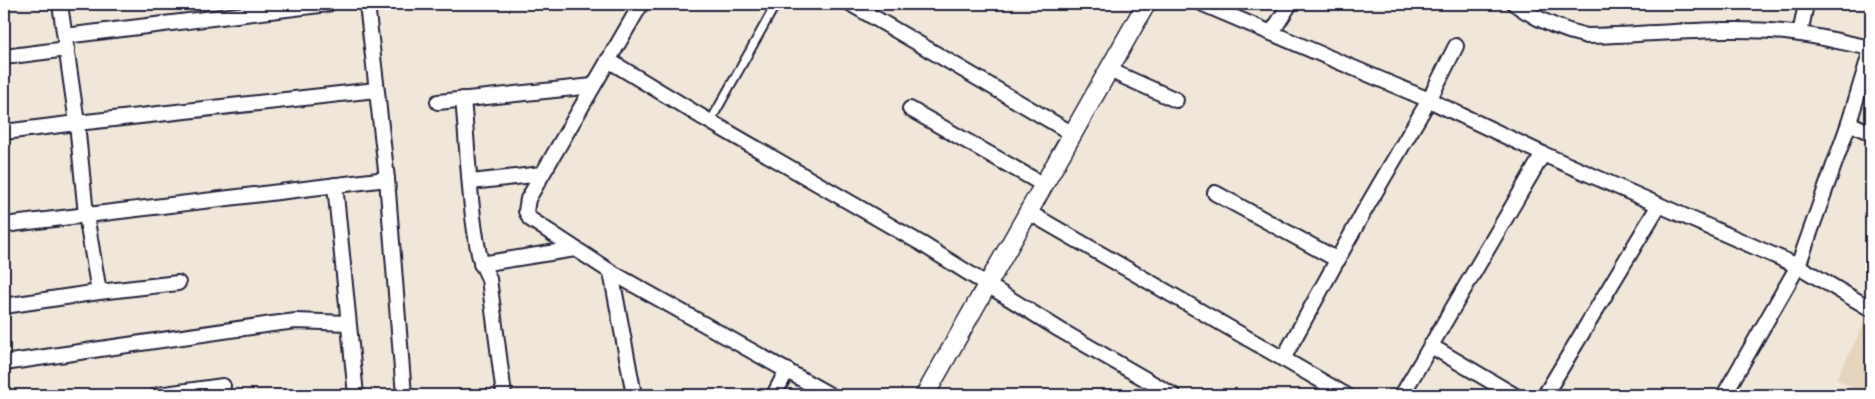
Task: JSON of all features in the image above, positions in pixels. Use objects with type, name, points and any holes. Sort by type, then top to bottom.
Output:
[{"type":"street","points":[[60,4],[77,123],[86,215],[100,292]]},
{"type":"street","points":[[4,57],[66,43],[328,4]]},
{"type":"street","points":[[367,4],[387,179],[404,395]]},
{"type":"street","points":[[640,4],[542,174],[528,200],[526,211],[530,219],[539,226],[611,272],[830,395]]},
{"type":"street","points":[[851,4],[1073,134]]},
{"type":"street","points":[[925,395],[1146,4]]},
{"type":"street","points":[[1203,4],[1429,100],[1543,154],[1798,266],[1871,309]]},
{"type":"street","points":[[1272,32],[1290,4]]},
{"type":"street","points":[[1515,4],[1540,20],[1570,32],[1587,36],[1771,31],[1800,34],[1871,49],[1849,123],[1798,266],[1724,395]]},
{"type":"street","points":[[1800,34],[1806,4]]},
{"type":"street","points":[[1283,359],[1429,100],[1456,46]]},
{"type":"street","points":[[608,60],[710,122],[922,244],[987,286],[1173,395]]},
{"type":"street","points":[[1109,70],[1176,100]]},
{"type":"street","points":[[438,102],[593,86]]},
{"type":"street","points":[[4,132],[376,90]]},
{"type":"street","points":[[463,99],[474,221],[481,264],[489,280],[504,395]]},
{"type":"street","points":[[910,109],[1044,185]]},
{"type":"street","points":[[1849,123],[1871,133]]},
{"type":"street","points":[[1402,395],[1543,154]]},
{"type":"street","points":[[471,182],[542,174]]},
{"type":"street","points":[[4,225],[387,179]]},
{"type":"street","points":[[335,185],[356,395]]},
{"type":"street","points":[[1215,193],[1338,260]]},
{"type":"street","points":[[1545,395],[1659,205]]},
{"type":"street","points":[[1028,212],[1346,395]]},
{"type":"street","points":[[481,264],[575,249]]},
{"type":"street","points":[[611,272],[634,395]]},
{"type":"street","points":[[4,306],[178,283]]},
{"type":"street","points":[[4,363],[263,325],[296,322],[348,323]]},
{"type":"street","points":[[1431,346],[1514,395]]},
{"type":"street","points":[[774,395],[787,370]]},
{"type":"street","points":[[158,395],[223,386]]},
{"type":"lane","points":[[710,122],[776,4]]},
{"type":"shaded area","points":[[1870,312],[1871,395],[1866,395],[1836,379]]}]
